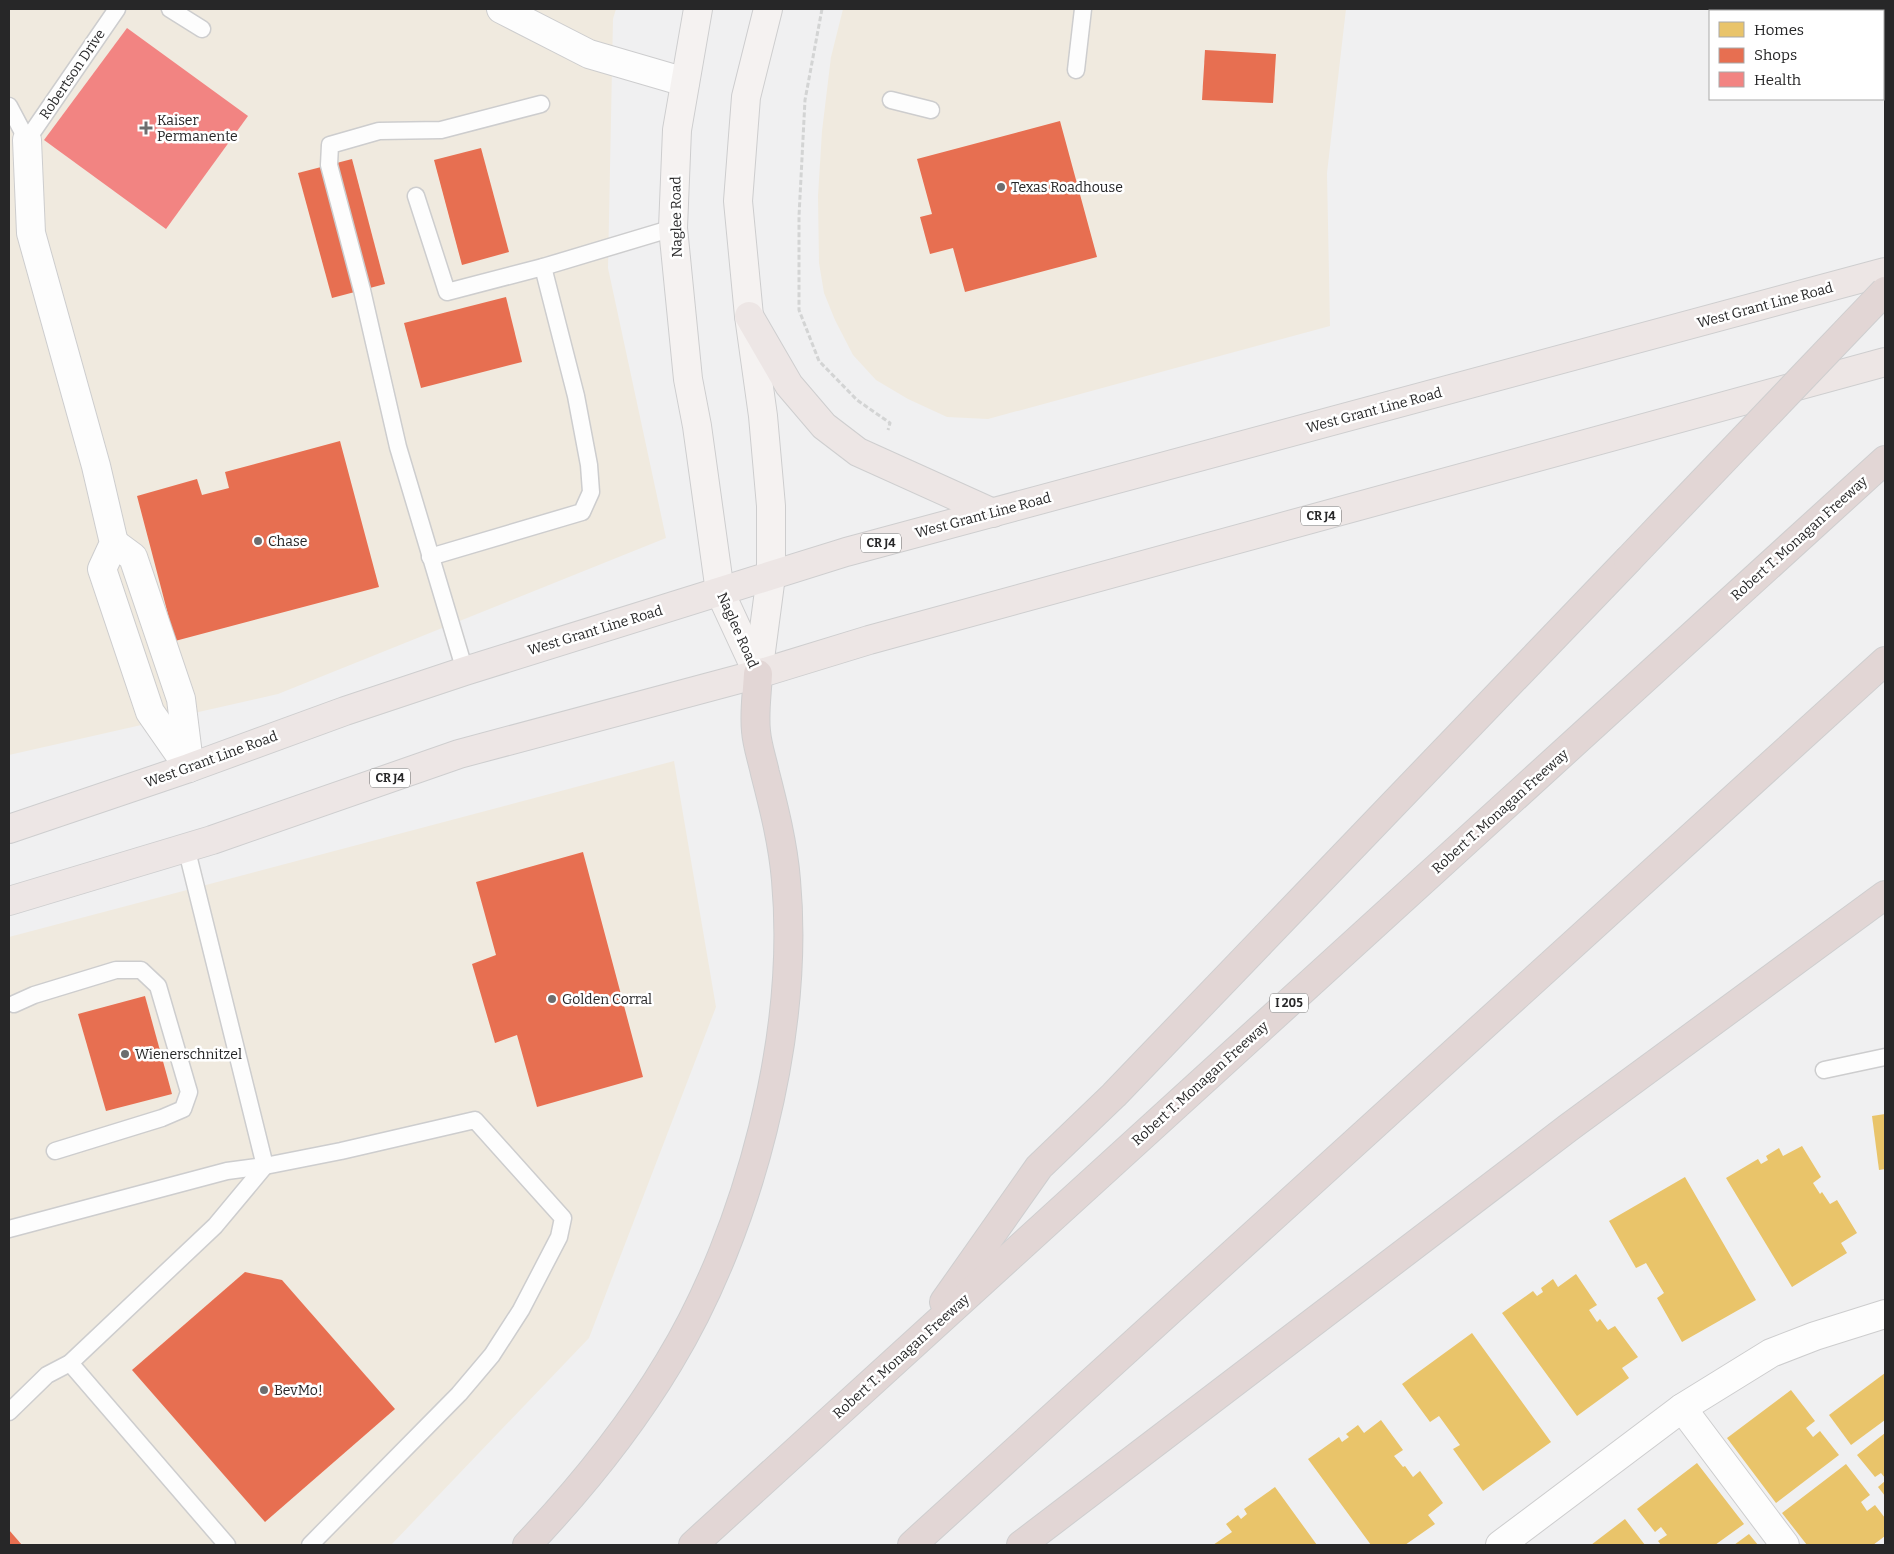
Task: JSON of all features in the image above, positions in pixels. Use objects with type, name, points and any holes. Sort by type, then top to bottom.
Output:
[{"type":"highway","points":[[914,1344],[1039,1168],[1141,1066],[1885,291]]},
{"type":"highway","name":"Robert T. Monagan Freeway","points":[[693,1545],[1885,460]]},
{"type":"highway","points":[[912,1545],[1885,661]]},
{"type":"highway","points":[[527,1545],[593,1472],[633,1419],[670,1361],[704,1295],[731,1232],[766,1117],[778,1057],[785,1000],[788,941],[786,880],[779,833],[755,731],[758,674]]},
{"type":"highway","points":[[1021,1545],[1568,1128],[1885,895]]},
{"type":"main road","name":"Naglee Road","points":[[698,9],[677,130],[673,228],[688,379],[700,444],[720,592],[758,674]]},
{"type":"main road","name":"Naglee Road","points":[[758,674],[771,576],[771,506],[763,416],[749,316],[738,200],[746,97],[768,9]]},
{"type":"main road","name":"West Grant Line Road","points":[[9,829],[465,671],[846,552],[1885,272]]},
{"type":"main road","points":[[749,316],[789,385],[824,426],[858,452],[993,513]]},
{"type":"main road","name":"CR J4","points":[[9,901],[186,847],[459,754],[758,674],[869,640],[1885,362]]},
{"type":"street","points":[[500,9],[589,54],[685,82]]},
{"type":"street","points":[[27,140],[31,232],[96,466],[114,543],[102,569],[150,712],[189,768]]},
{"type":"street","points":[[1504,1544],[1682,1408],[1771,1353],[1885,1314]]},
{"type":"street","points":[[1682,1408],[1785,1545]]},
{"type":"lane","name":"Robertson Drive","points":[[27,140],[117,9]]},
{"type":"lane","points":[[170,9],[202,29]]},
{"type":"lane","points":[[1076,70],[1083,9]]},
{"type":"lane","points":[[891,100],[931,110]]},
{"type":"lane","points":[[465,671],[398,447],[362,290],[329,165],[330,146],[378,131],[441,130],[541,104]]},
{"type":"lane","points":[[9,106],[27,140]]},
{"type":"lane","points":[[416,196],[447,292],[543,267],[673,228]]},
{"type":"lane","points":[[430,557],[582,512],[591,492],[589,465],[576,396],[543,267]]},
{"type":"lane","points":[[186,847],[265,1166]]},
{"type":"lane","points":[[14,1004],[34,995],[116,970],[142,970],[158,986],[189,1092],[182,1109],[162,1118],[55,1152]]},
{"type":"lane","points":[[1824,1070],[1885,1057]]},
{"type":"lane","points":[[9,1229],[227,1171],[265,1166],[366,1146],[475,1120],[563,1218],[559,1237],[521,1310],[492,1355],[459,1394],[310,1545]]},
{"type":"lane","points":[[9,1412],[47,1375],[70,1363],[215,1226],[265,1166]]},
{"type":"lane","points":[[70,1363],[227,1545]]},
{"type":"path","points":[[822,9],[805,100],[799,216],[799,310],[819,361],[857,400],[890,423],[886,436]]},
{"type":"shaded area","points":[[9,9],[616,9],[613,19],[608,268],[666,538],[278,694],[9,755]]},
{"type":"shaded area","points":[[843,9],[1346,9],[1327,173],[1330,326],[988,419],[947,417],[908,399],[876,380],[853,355],[835,320],[824,293],[819,263],[818,196],[822,131],[831,57]]},
{"type":"shaded area","points":[[674,761],[716,1007],[589,1338],[391,1545],[9,1545],[9,937]]},
{"type":"building: Homes","points":[[1885,1114],[1885,1169],[1879,1170],[1872,1116]]},
{"type":"building: Homes","points":[[1802,1146],[1821,1177],[1813,1183],[1830,1204],[1837,1200],[1857,1233],[1841,1243],[1847,1253],[1792,1287],[1726,1178],[1758,1159],[1761,1164],[1768,1160],[1766,1156],[1779,1148],[1783,1156]]},
{"type":"building: Homes","points":[[1685,1177],[1756,1300],[1682,1342],[1657,1298],[1664,1293],[1646,1263],[1636,1268],[1609,1221]]},
{"type":"building: Homes","points":[[1576,1274],[1597,1305],[1589,1310],[1597,1322],[1600,1319],[1608,1330],[1615,1326],[1638,1357],[1622,1368],[1629,1378],[1577,1416],[1502,1313],[1533,1291],[1537,1296],[1543,1292],[1541,1288],[1553,1279],[1558,1287]]},
{"type":"building: Homes","points":[[1472,1333],[1551,1442],[1483,1491],[1453,1449],[1460,1445],[1439,1416],[1430,1422],[1402,1384]]},
{"type":"building: Homes","points":[[1885,1373],[1885,1420],[1851,1445],[1829,1415]]},
{"type":"building: Homes","points":[[1791,1390],[1815,1421],[1806,1428],[1813,1437],[1820,1431],[1839,1455],[1776,1503],[1727,1438]]},
{"type":"building: Homes","points":[[1381,1420],[1403,1450],[1394,1456],[1413,1477],[1420,1471],[1443,1503],[1428,1515],[1435,1524],[1405,1545],[1371,1545],[1308,1459],[1339,1437],[1342,1442],[1349,1437],[1346,1434],[1358,1425],[1364,1433]]},
{"type":"building: Homes","points":[[1885,1433],[1885,1478],[1881,1473],[1875,1477],[1857,1455]]},
{"type":"building: Homes","points":[[1697,1463],[1744,1524],[1715,1545],[1661,1545],[1658,1541],[1667,1535],[1661,1527],[1655,1532],[1637,1509]]},
{"type":"building: Homes","points":[[1846,1464],[1870,1495],[1861,1502],[1867,1511],[1875,1505],[1885,1518],[1885,1536],[1873,1545],[1807,1545],[1782,1513]]},
{"type":"building: Homes","points":[[1885,1481],[1885,1496],[1878,1487]]},
{"type":"building: Homes","points":[[1275,1487],[1317,1545],[1213,1545],[1232,1532],[1226,1524],[1238,1515],[1241,1519],[1247,1514],[1244,1509]]},
{"type":"building: Homes","points":[[1625,1519],[1645,1545],[1591,1545]]},
{"type":"building: Homes","points":[[1749,1534],[1758,1545],[1734,1545]]},
{"type":"building: Shops","points":[[1205,50],[1276,54],[1273,103],[1202,100]]},
{"type":"building: Shops","name":"Texas Roadhouse","points":[[1060,121],[1097,257],[965,292],[953,248],[930,254],[920,217],[932,214],[917,159]]},
{"type":"building: Shops","points":[[481,148],[509,252],[462,265],[434,160]]},
{"type":"building: Shops","points":[[352,159],[385,284],[332,298],[298,173]]},
{"type":"building: Shops","points":[[506,297],[522,362],[421,388],[404,323]]},
{"type":"building: Shops","name":"Chase","points":[[340,441],[379,587],[175,641],[137,496],[197,479],[202,495],[229,488],[225,472]]},
{"type":"building: Shops","name":"Golden Corral","points":[[583,852],[643,1077],[537,1107],[517,1035],[495,1043],[472,964],[496,955],[476,882]]},
{"type":"building: Shops","name":"Wienerschnitzel","points":[[145,996],[172,1094],[106,1111],[78,1014]]},
{"type":"building: Shops","name":"BevMo!","points":[[245,1272],[282,1280],[395,1409],[265,1522],[132,1370]]},
{"type":"building: Shops","points":[[9,1530],[22,1545],[9,1545]]},
{"type":"building: Health","name":"Kaiser Permanente","points":[[127,28],[248,116],[166,229],[44,140]]},
{"type":"place","name":"Kaiser Permanente","points":[[146,128]]},
{"type":"place","name":"Texas Roadhouse","points":[[1001,187]]},
{"type":"place","name":"Chase","points":[[258,541]]},
{"type":"place","name":"Golden Corral","points":[[552,999]]},
{"type":"place","name":"Wienerschnitzel","points":[[125,1054]]},
{"type":"place","name":"BevMo!","points":[[264,1390]]}]
